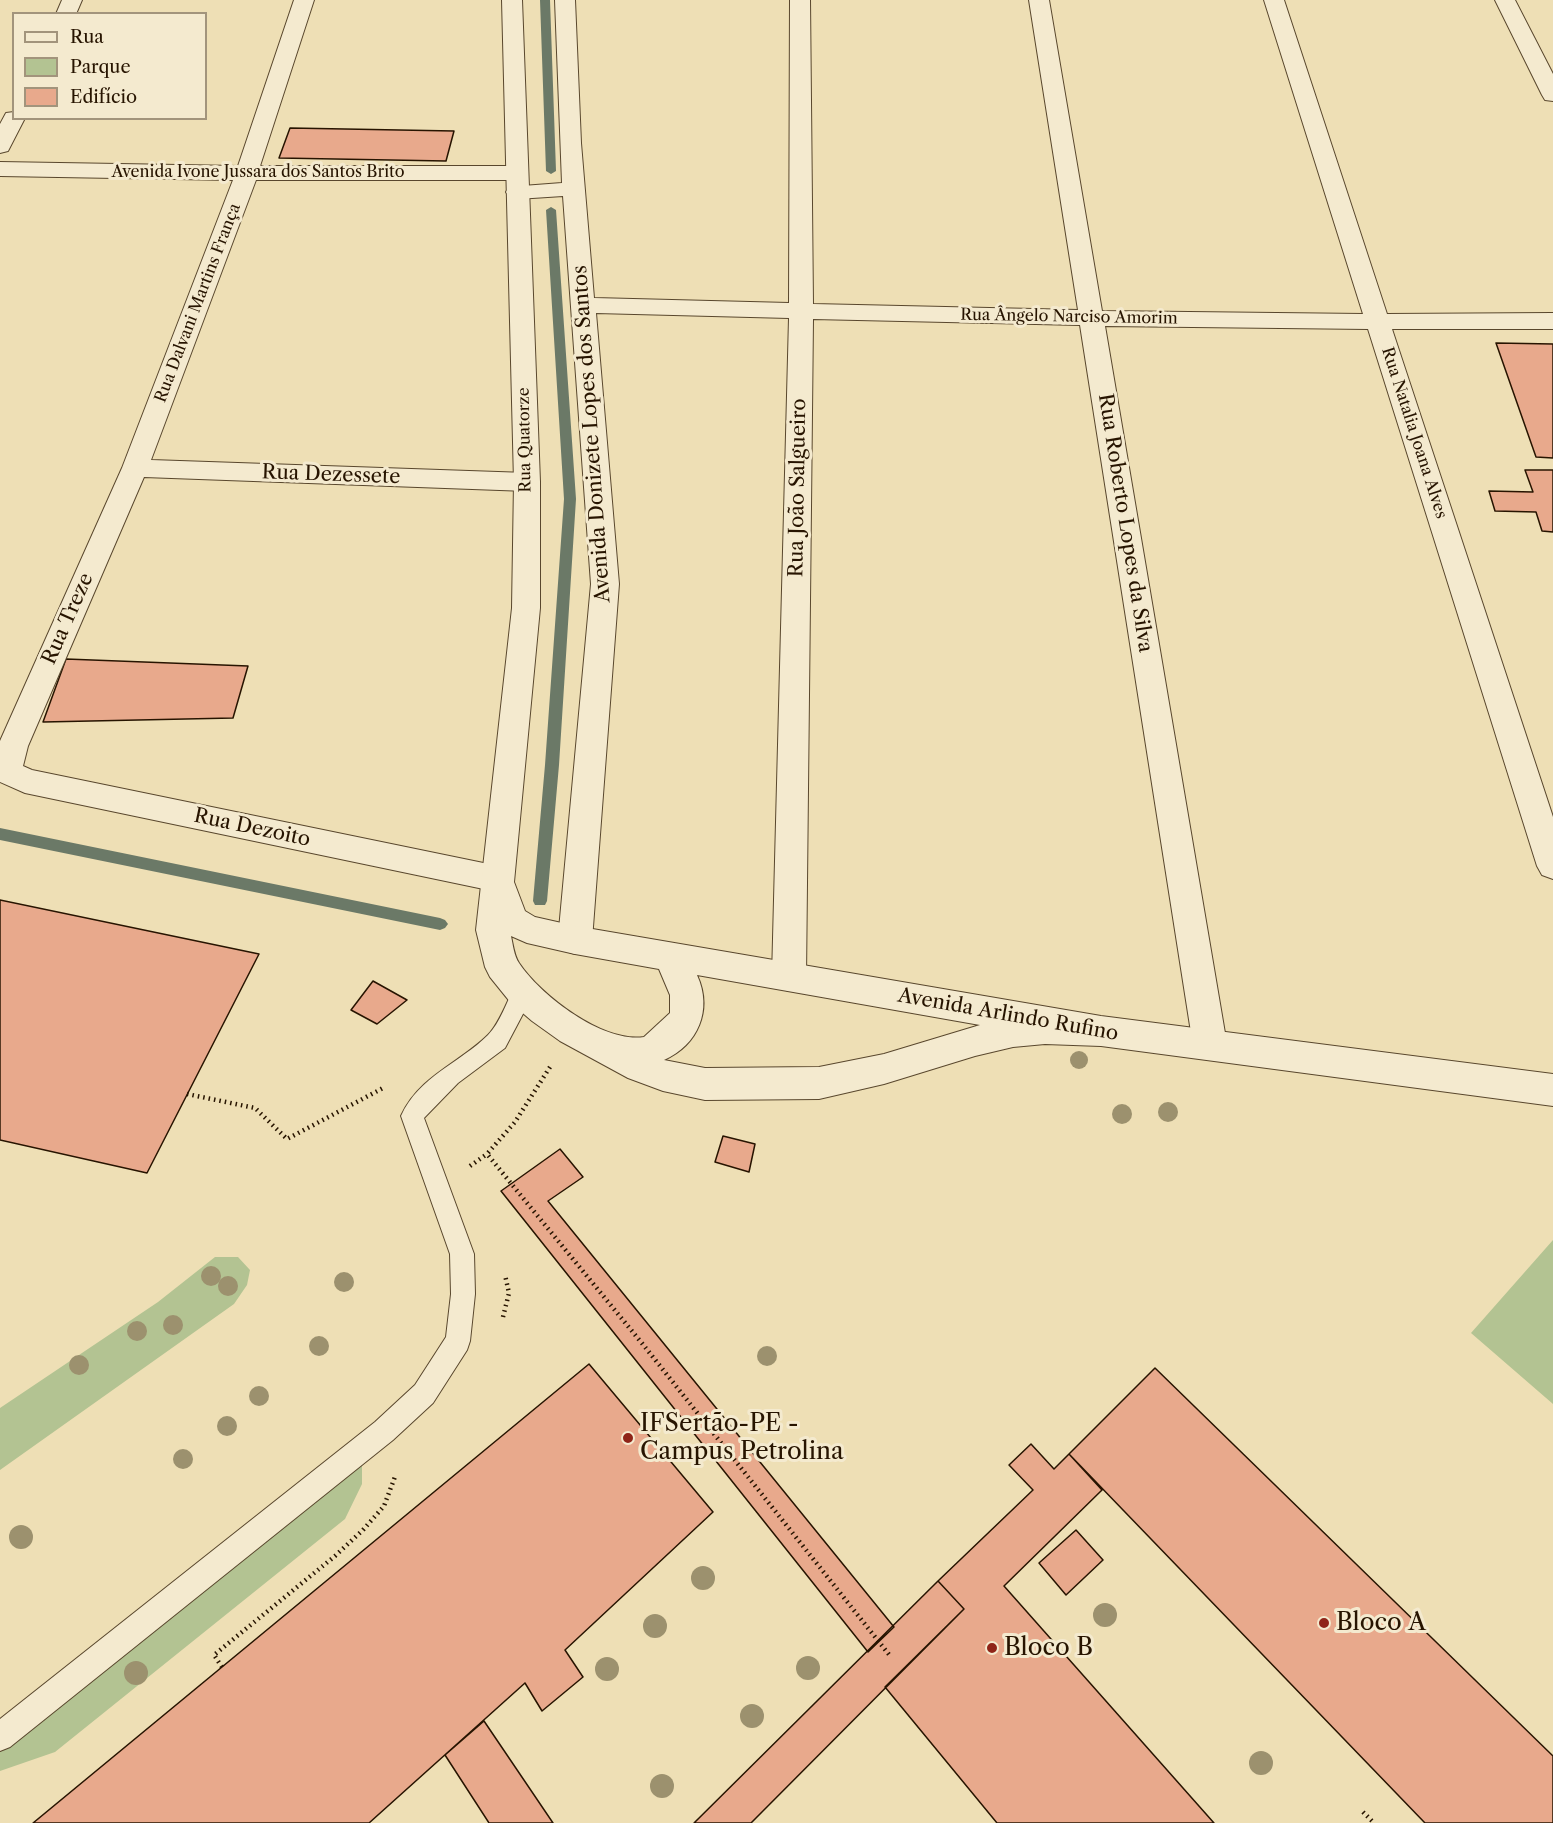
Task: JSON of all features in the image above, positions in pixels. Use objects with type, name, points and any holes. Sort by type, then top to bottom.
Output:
[{"type":"street","name":"Rua Dalvani Martins França","points":[[135,468],[247,173],[304,0]]},
{"type":"street","name":"Rua Quatorze","points":[[512,0],[527,482],[526,608],[493,930],[502,967],[523,993],[582,1036]]},
{"type":"street","name":"Avenida Donizete Lopes dos Santos","points":[[565,0],[570,143],[605,584],[575,940]]},
{"type":"street","name":"Rua João Salgueiro","points":[[789,977],[801,310],[800,0]]},
{"type":"street","name":"Rua Roberto Lopes da Silva","points":[[1039,0],[1210,1046]]},
{"type":"street","name":"Rua Natalia Joana Alves","points":[[1274,0],[1377,323],[1465,586],[1553,866]]},
{"type":"street","points":[[1505,0],[1553,95]]},
{"type":"street","points":[[0,146],[13,120]]},
{"type":"street","name":"Avenida Ivone Jussara dos Santos Brito","points":[[0,169],[247,173],[517,183],[575,189]]},
{"type":"street","name":"Rua Ângelo Narciso Amorim","points":[[584,305],[1377,323],[1553,321]]},
{"type":"street","name":"Rua Dezessete","points":[[135,468],[527,482]]},
{"type":"street","name":"Rua Treze","points":[[8,772],[8,760],[13,747],[135,468]]},
{"type":"street","name":"Rua Dezoito","points":[[8,772],[25,781],[498,879]]},
{"type":"street","name":"Avenida Arlindo Rufino","points":[[498,879],[510,920],[527,929],[575,940],[1101,1031],[1553,1090]]},
{"type":"street","points":[[582,1036],[633,1054],[651,1052],[668,1039],[685,1019],[687,999],[682,975],[670,957]]},
{"type":"street","points":[[582,1036],[640,1067],[663,1076],[705,1083],[819,1083],[884,1069],[975,1041],[1013,1032],[1045,1029],[1101,1031]]},
{"type":"lane","points":[[0,1737],[366,1446],[424,1394],[458,1341],[463,1294],[462,1254],[412,1116],[423,1101],[450,1076],[497,1041],[523,993]]},
{"type":"path","points":[[582,1036],[487,1154],[645,1347],[891,1657]]},
{"type":"path","points":[[187,1094],[255,1108],[287,1139],[387,1086],[423,1101]]},
{"type":"path","points":[[1363,1812],[1374,1823]]},
{"type":"green space","points":[[1553,1240],[1553,1404],[1471,1333]]},
{"type":"green space","points":[[215,1257],[238,1257],[250,1270],[247,1285],[234,1304],[0,1470],[0,1408],[158,1302]]},
{"type":"green space","points":[[362,1460],[362,1484],[345,1519],[55,1752],[0,1771],[0,1745]]},
{"type":"building","points":[[290,128],[454,131],[446,161],[279,158]]},
{"type":"building","points":[[1496,343],[1553,344],[1553,458],[1536,457]]},
{"type":"building","points":[[1525,470],[1553,470],[1553,532],[1542,531],[1536,512],[1495,511],[1489,491],[1533,492]]},
{"type":"building","points":[[66,659],[248,666],[233,718],[43,722]]},
{"type":"building","points":[[0,900],[259,954],[147,1173],[0,1140]]},
{"type":"building","points":[[373,981],[407,1000],[377,1024],[351,1010]]},
{"type":"building","points":[[723,1136],[755,1144],[749,1172],[715,1162]]},
{"type":"building","points":[[560,1149],[583,1177],[548,1201],[894,1627],[868,1652],[501,1191]]},
{"type":"building","points":[[589,1364],[713,1512],[565,1650],[583,1677],[542,1711],[525,1683],[369,1823],[33,1823]]},
{"type":"building","name":"Bloco A","points":[[1155,1368],[1553,1756],[1553,1823],[1425,1823],[1069,1454]]},
{"type":"building","name":"Bloco B","points":[[1031,1444],[1054,1469],[1069,1454],[1102,1490],[1004,1586],[1214,1823],[997,1823],[885,1687],[964,1609],[938,1581],[1033,1490],[1009,1465]]},
{"type":"building","points":[[1076,1530],[1103,1560],[1066,1595],[1039,1563]]},
{"type":"building","points":[[938,1581],[964,1609],[751,1823],[694,1823]]},
{"type":"building","points":[[484,1721],[553,1823],[489,1823],[445,1755]]},
{"type":"waterway","points":[[545,0],[551,171]]},
{"type":"waterway","points":[[540,901],[552,765],[570,499],[551,210]]},
{"type":"waterway","points":[[0,834],[440,924]]},
{"type":"place","name":"IFSertão-PE - Campus Petrolina","points":[[628,1438]]},
{"type":"place","name":"Bloco A","points":[[1324,1623]]},
{"type":"place","name":"Bloco B","points":[[992,1648]]}]
